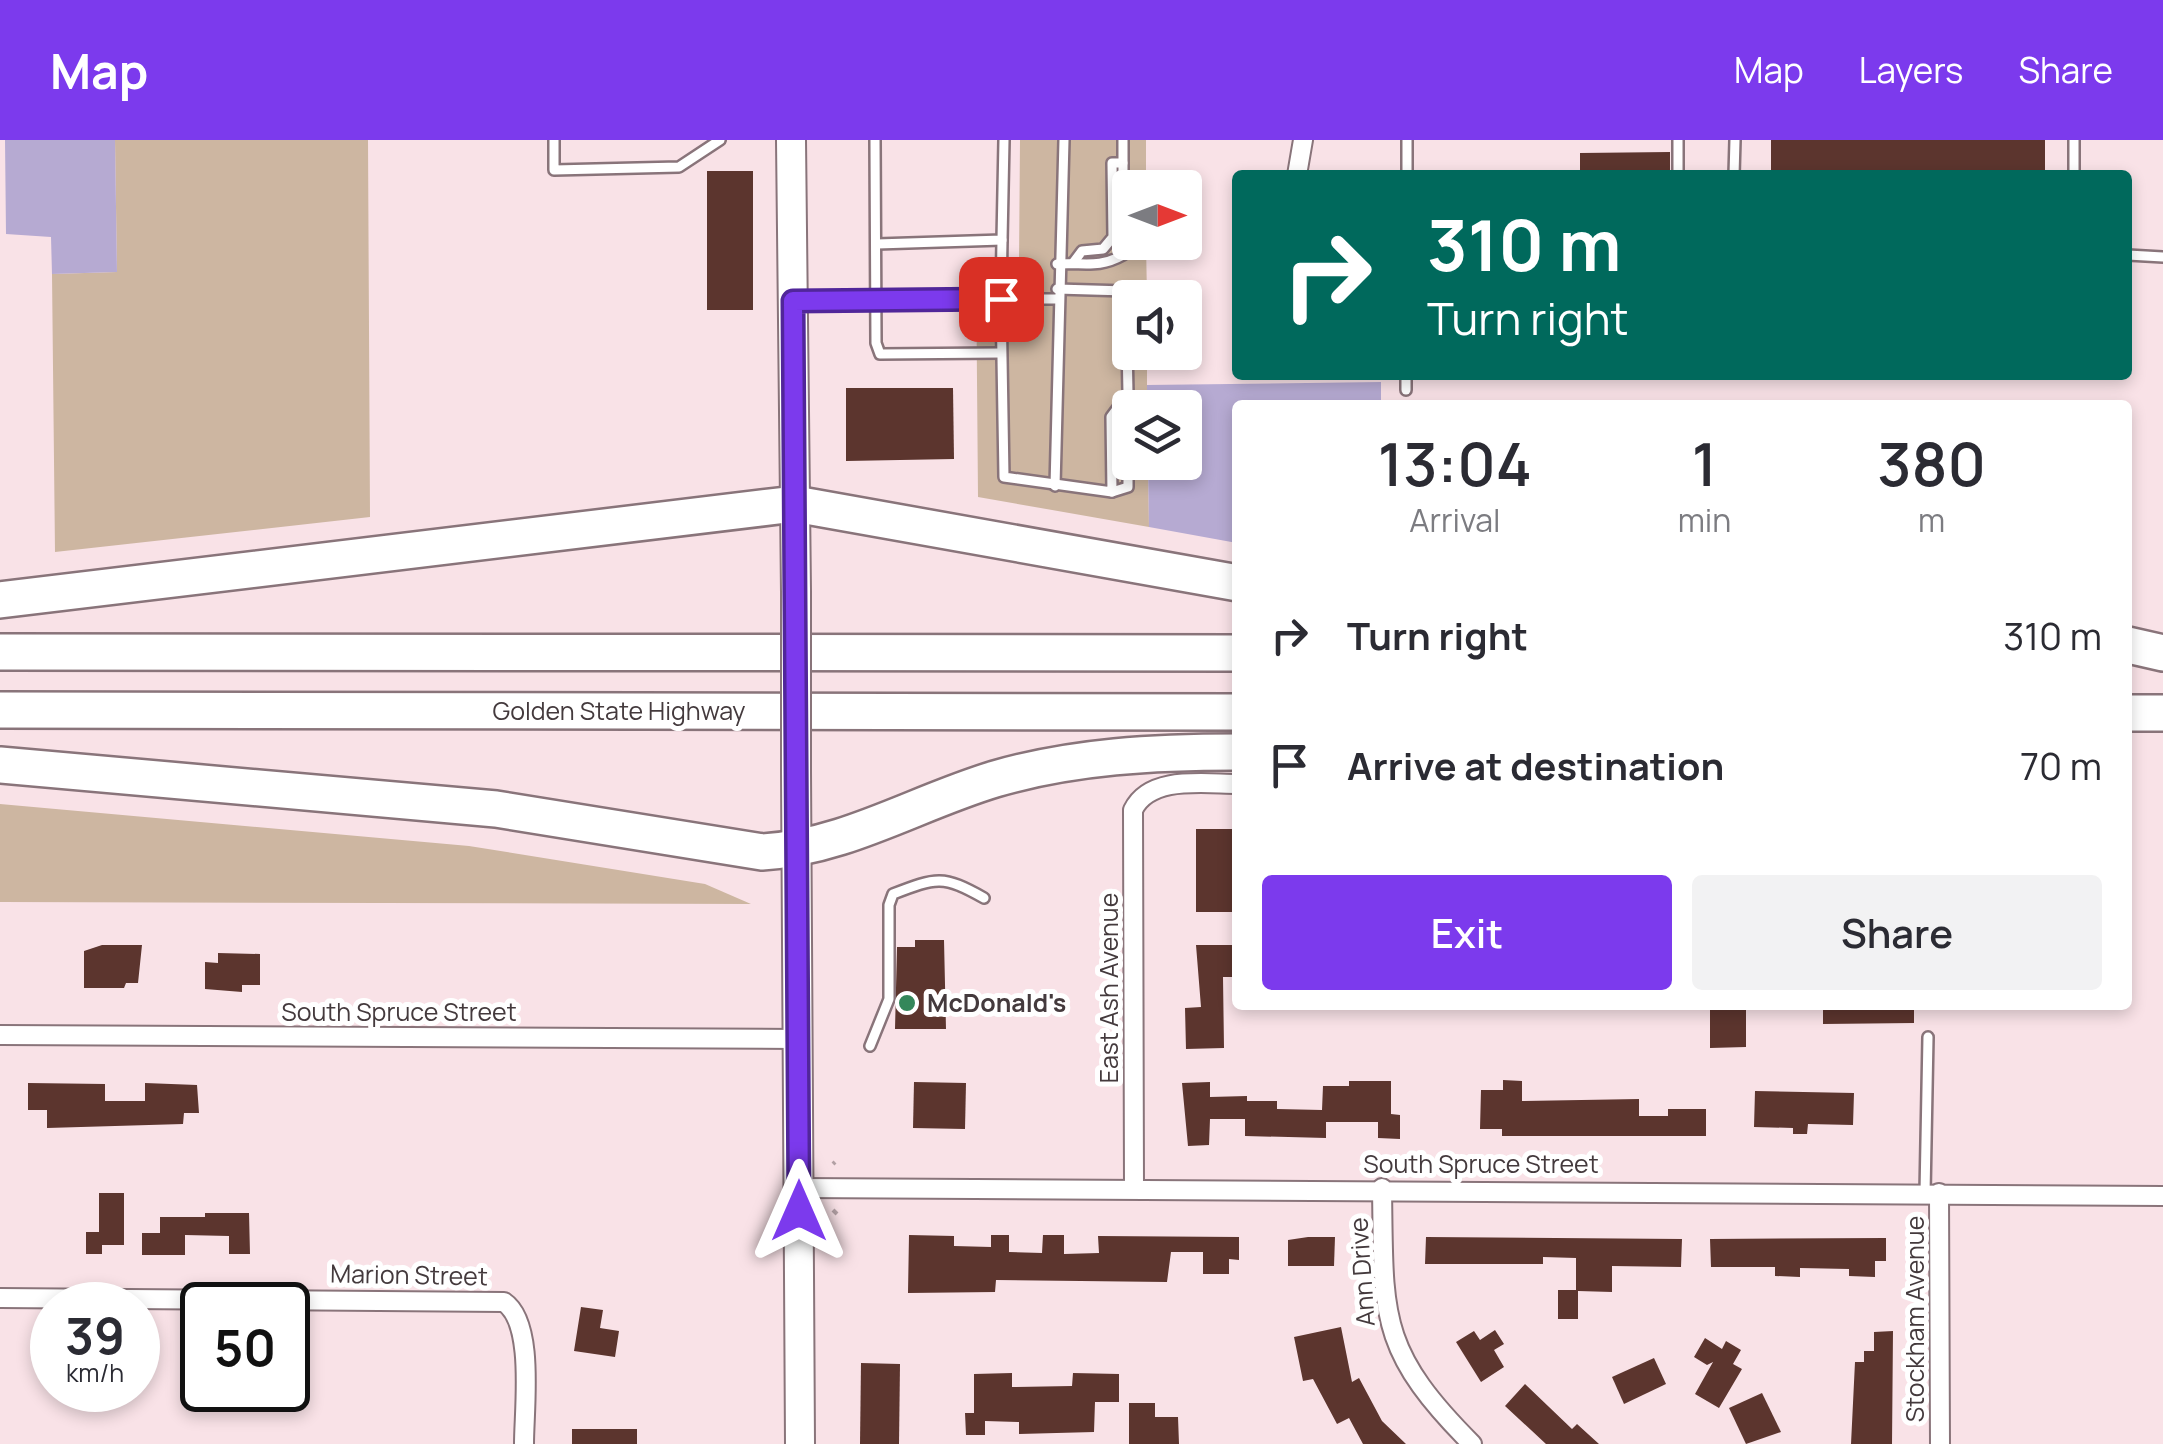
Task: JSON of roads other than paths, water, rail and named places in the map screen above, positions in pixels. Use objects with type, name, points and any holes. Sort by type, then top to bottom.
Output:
[{"type":"highway","points":[[0,600],[795,504],[1232,582]]},
{"type":"highway","points":[[2132,645],[2163,653]]},
{"type":"highway","points":[[0,652],[1232,653]]},
{"type":"highway","points":[[2132,654],[2163,653]]},
{"type":"highway","name":"Golden State Highway","points":[[0,710],[1232,712]]},
{"type":"highway","points":[[2132,713],[2163,713]]},
{"type":"highway","points":[[0,765],[496,809],[757,852],[796,850],[874,828],[992,780],[1039,768],[1134,754],[1232,752]]},
{"type":"main road","points":[[791,140],[800,1444]]},
{"type":"street","points":[[1298,170],[1302,140]]},
{"type":"street","name":"East Ash Avenue","points":[[1134,1188],[1133,810],[1147,792],[1183,784],[1232,784]]},
{"type":"street","name":"South Spruce Street","points":[[0,1036],[798,1039]]},
{"type":"street","name":"South Spruce Street","points":[[798,1188],[1382,1188],[2163,1196]]},
{"type":"street","name":"Ann Drive","points":[[1382,1188],[1385,1307],[1393,1342],[1431,1404],[1472,1444]]},
{"type":"street","name":"Stockham Avenue","points":[[1932,1193],[1940,1444]]},
{"type":"street","name":"Marion Street","points":[[0,1298],[492,1299],[514,1309],[523,1332],[524,1444]]},
{"type":"lane","points":[[554,140],[554,170],[679,168],[720,140]]},
{"type":"lane","points":[[875,140],[880,354],[1000,353]]},
{"type":"lane","points":[[1004,140],[1000,353],[1004,477],[1112,492],[1128,487],[1128,480]]},
{"type":"lane","points":[[1055,486],[1057,264],[1064,140]]},
{"type":"lane","points":[[1057,264],[1073,263],[1080,268],[1108,264],[1124,255],[1124,140]]},
{"type":"lane","points":[[1407,170],[1408,140]]},
{"type":"lane","points":[[1678,140],[1678,170]]},
{"type":"lane","points":[[1734,170],[1735,140]]},
{"type":"lane","points":[[2074,140],[2074,170]]},
{"type":"lane","points":[[1073,263],[1082,251],[1103,248],[1112,237],[1112,163],[1124,163]]},
{"type":"lane","points":[[877,244],[1002,240]]},
{"type":"lane","points":[[2132,255],[2163,257]]},
{"type":"lane","points":[[793,301],[1001,299],[1126,291],[1128,390]]},
{"type":"lane","points":[[1406,380],[1406,390]]},
{"type":"lane","points":[[1112,416],[1112,492]]},
{"type":"lane","points":[[870,1046],[888,999],[889,905],[893,894],[935,878],[953,881],[984,898]]},
{"type":"lane","name":"Stockham Avenue","points":[[1928,1038],[1932,1193]]},
{"type":"place","name":"McDonald's","points":[[907,1003]]}]
